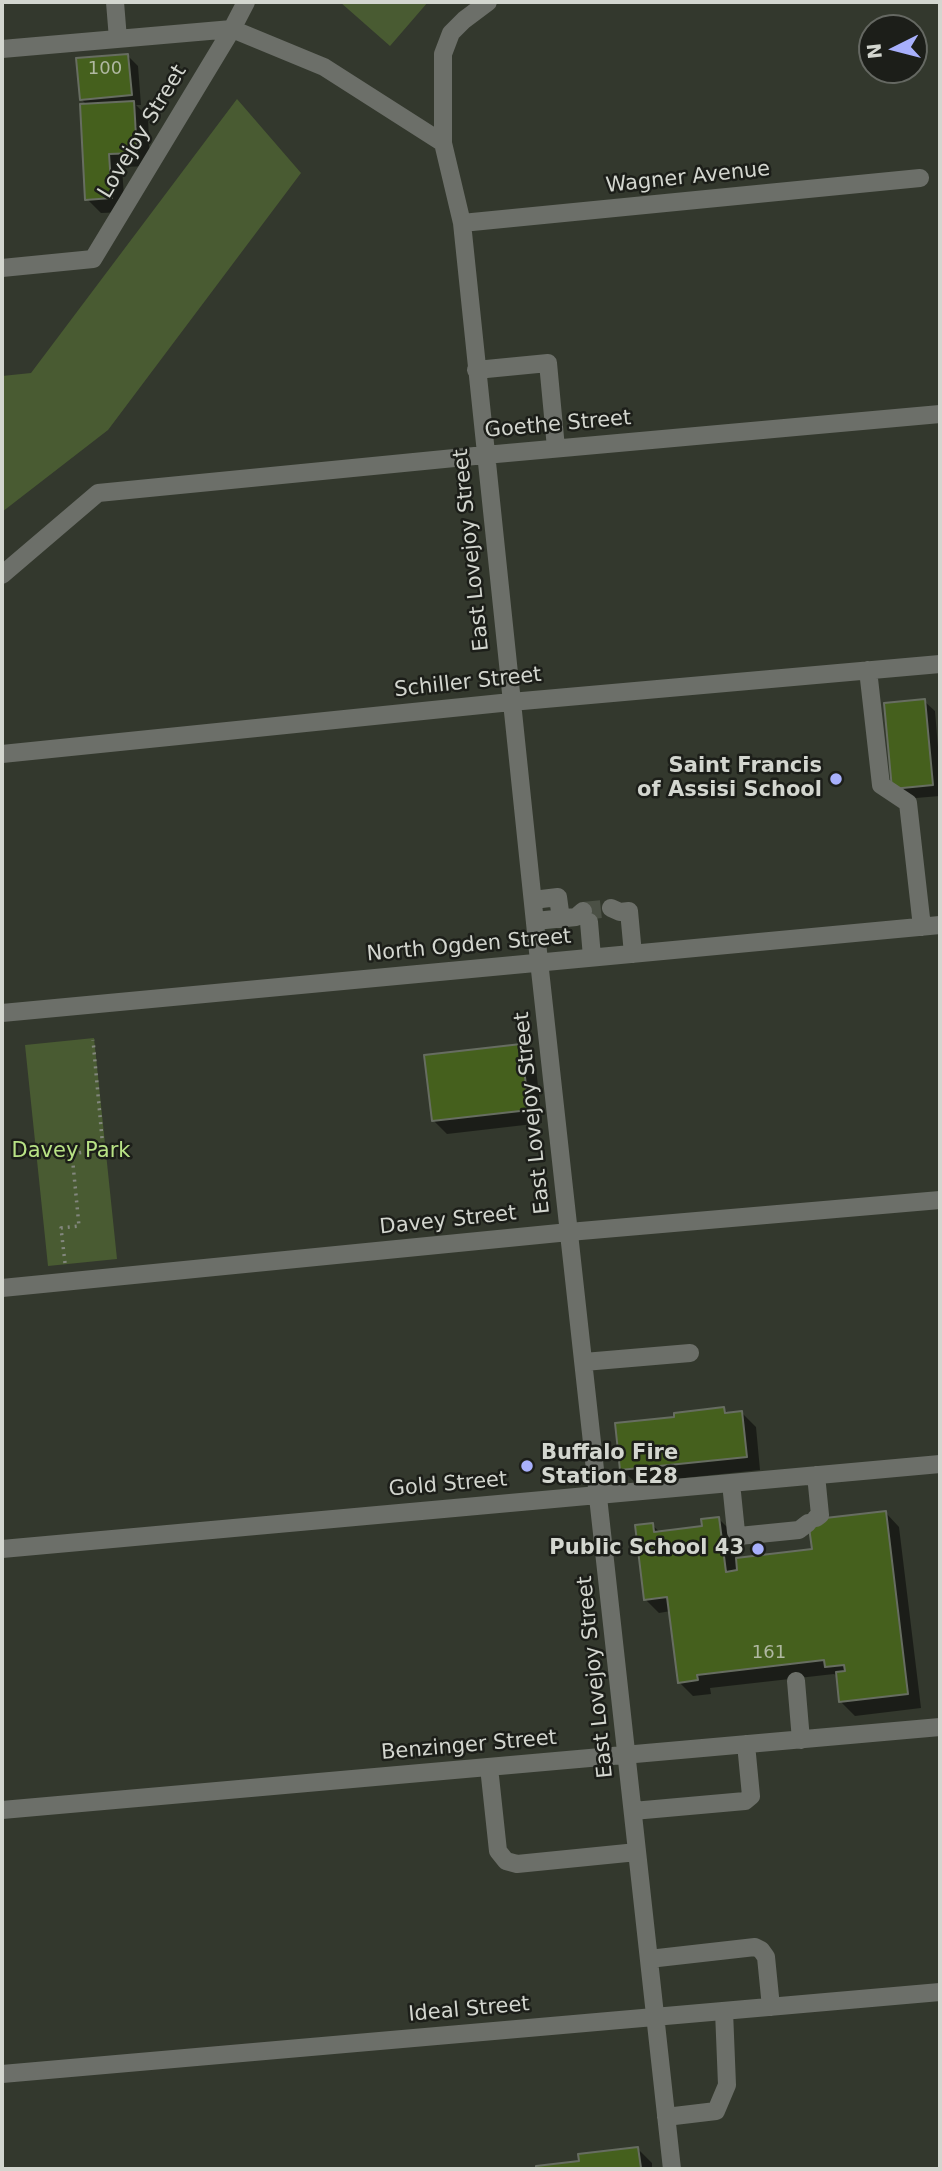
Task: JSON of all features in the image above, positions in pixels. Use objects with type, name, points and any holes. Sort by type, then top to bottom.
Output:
[{"type":"street","points":[[115,2],[118,38]]},
{"type":"street","name":"Lovejoy Street","points":[[2,268],[93,259],[246,2]]},
{"type":"street","name":"East Lovejoy Street","points":[[488,2],[451,33],[443,54],[443,143],[462,223],[511,702],[672,2169]]},
{"type":"street","points":[[2,49],[232,29],[324,67],[443,143]]},
{"type":"street","name":"Wagner Avenue","points":[[462,223],[920,178]]},
{"type":"street","points":[[476,370],[548,363],[556,448]]},
{"type":"street","name":"Goethe Street","points":[[2,575],[98,493],[940,414]]},
{"type":"street","name":"Schiller Street","points":[[2,754],[511,702],[940,664]]},
{"type":"street","points":[[868,670],[881,785],[908,803],[922,927]]},
{"type":"street","points":[[533,900],[558,897],[578,918],[592,957]]},
{"type":"street","points":[[614,913],[629,911],[634,954]]},
{"type":"street","points":[[535,921],[578,918]]},
{"type":"street","name":"North Ogden Street","points":[[2,1013],[940,925]]},
{"type":"street","name":"Davey Street","points":[[2,1288],[940,1200]]},
{"type":"street","points":[[584,1362],[690,1353]]},
{"type":"street","name":"Gold Street","points":[[2,1549],[940,1464]]},
{"type":"street","points":[[731,1483],[736,1532],[739,1536],[799,1530],[820,1515],[816,1475]]},
{"type":"street","points":[[796,1681],[802,1740]]},
{"type":"street","name":"Benzinger Street","points":[[2,1810],[940,1727]]},
{"type":"street","points":[[633,1811],[745,1801],[751,1796],[746,1744]]},
{"type":"street","points":[[489,1767],[498,1851],[506,1861],[517,1864],[637,1852]]},
{"type":"street","points":[[649,1959],[755,1947],[766,1957],[771,2007]]},
{"type":"street","name":"Ideal Street","points":[[2,2074],[940,1992]]},
{"type":"street","points":[[666,2117],[716,2111],[727,2085],[724,2011]]},
{"type":"path","points":[[65,1263],[61,1228],[79,1226],[72,1154],[103,1149],[93,1040]]},
{"type":"green space","points":[[340,2],[428,2],[390,46]]},
{"type":"green space","points":[[237,99],[301,173],[108,430],[2,512],[2,376],[31,373]]},
{"type":"green space","name":"Davey Park","points":[[94,1038],[117,1259],[48,1266],[25,1045]]},
{"type":"building","points":[[128,54],[132,95],[80,100],[76,58]]},
{"type":"building","points":[[134,101],[137,153],[109,154],[112,198],[85,200],[80,104]]},
{"type":"building","points":[[925,699],[933,785],[892,789],[884,703]]},
{"type":"building","points":[[521,1044],[529,1110],[432,1121],[424,1055]]},
{"type":"building","points":[[724,1407],[725,1413],[742,1411],[747,1457],[620,1470],[615,1423],[674,1417],[674,1413]]},
{"type":"building","points":[[886,1511],[908,1694],[839,1702],[836,1672],[845,1671],[844,1665],[825,1667],[824,1660],[697,1675],[698,1680],[678,1683],[667,1597],[644,1600],[635,1525],[653,1523],[654,1532],[702,1526],[701,1519],[719,1517],[726,1572],[737,1570],[736,1558],[812,1549],[808,1520]]},
{"type":"building","points":[[638,2147],[641,2168],[536,2169],[536,2166],[579,2161],[578,2154]]},
{"type":"tunnel","points":[[583,911],[611,908]]},
{"type":"place","name":"Saint Francis of Assisi School","points":[[836,779]]},
{"type":"place","name":"Buffalo Fire Station E28","points":[[527,1466]]},
{"type":"place","name":"Public School 43","points":[[758,1549]]}]
